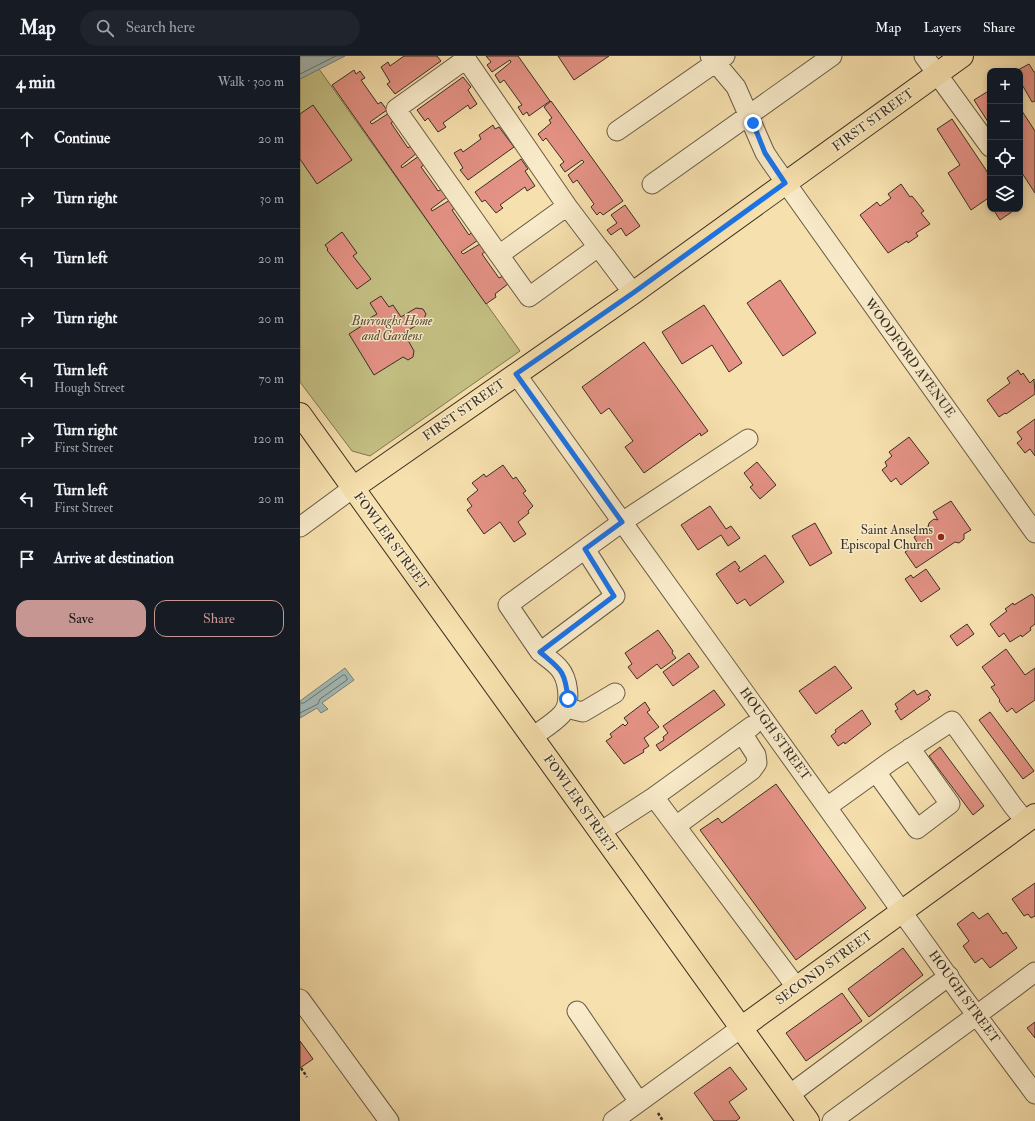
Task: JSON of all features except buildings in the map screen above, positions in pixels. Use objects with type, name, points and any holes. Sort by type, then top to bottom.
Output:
[{"type":"main road","name":"FIRST STREET","points":[[353,488],[633,293],[962,56]]},
{"type":"main road","name":"FOWLER STREET","points":[[300,414],[808,1121]]},
{"type":"main road","name":"SECOND STREET","points":[[741,1028],[1030,819]]},
{"type":"street","points":[[652,184],[832,56]]},
{"type":"street","points":[[924,56],[987,143]]},
{"type":"street","points":[[617,131],[717,58],[736,87],[765,153],[785,183]]},
{"type":"street","points":[[598,247],[530,297],[396,109],[466,59],[567,206],[633,293]]},
{"type":"street","name":"WOODFORD AVENUE","points":[[785,183],[1035,533]]},
{"type":"street","points":[[499,255],[567,206]]},
{"type":"street","name":"HOUGH STREET","points":[[516,374],[948,976],[1035,1094]]},
{"type":"street","points":[[532,737],[562,714],[566,708],[568,699],[566,681],[560,668],[540,652],[508,605],[622,522],[748,439]]},
{"type":"street","name":"FIRST STREET","points":[[300,527],[353,488]]},
{"type":"street","points":[[540,652],[614,596],[585,549]]},
{"type":"street","points":[[566,708],[583,712],[615,693]]},
{"type":"street","points":[[600,832],[654,797],[763,718]]},
{"type":"street","points":[[827,807],[910,748],[952,721],[1013,806],[1030,819]]},
{"type":"street","points":[[676,826],[752,770],[757,763],[756,755],[742,733]]},
{"type":"street","points":[[876,772],[917,829],[950,804],[910,748]]},
{"type":"street","points":[[654,797],[797,988]]},
{"type":"street","points":[[832,1121],[1035,972]]},
{"type":"street","points":[[789,1095],[948,976]]},
{"type":"street","points":[[300,999],[389,1121]]},
{"type":"street","points":[[577,1011],[639,1102]]},
{"type":"street","name":"SECOND STREET","points":[[613,1121],[741,1028]]},
{"type":"path","points":[[301,1068],[307,1077]]},
{"type":"path","points":[[658,1113],[663,1121]]},
{"type":"green space","name":"Burroughs Home and Gardens","points":[[319,69],[520,351],[370,456],[352,451],[300,382],[300,79]]},
{"type":"water","points":[[300,56],[345,56],[300,79]]},
{"type":"water","points":[[345,668],[354,680],[322,703],[328,709],[321,713],[317,708],[300,718],[300,701]]},
{"type":"place","name":"Saint Anselms Episcopal Church","points":[[941,537]]},
{"type":"route","points":[[568,699],[566,681],[560,668],[540,652],[614,596],[585,549],[622,522],[516,374],[633,293],[785,183],[765,153],[753,123]]}]
